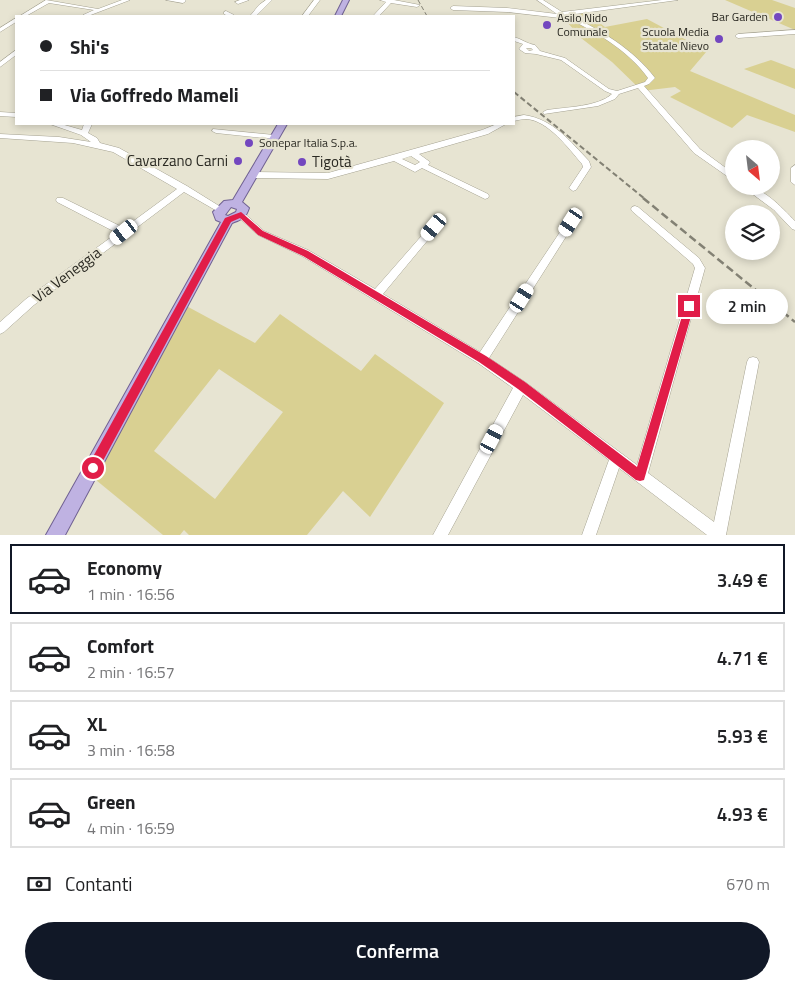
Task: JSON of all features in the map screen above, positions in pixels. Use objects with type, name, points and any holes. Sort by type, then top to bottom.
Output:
[{"type":"main road","points":[[338,15],[346,0]]},
{"type":"main road","points":[[55,535],[231,212],[281,125]]},
{"type":"street","points":[[84,15],[110,0]]},
{"type":"street","points":[[84,15],[127,0]]},
{"type":"street","points":[[169,0],[183,1]]},
{"type":"street","points":[[238,2],[246,0]]},
{"type":"street","points":[[254,15],[268,0]]},
{"type":"street","points":[[306,15],[317,0]]},
{"type":"street","points":[[383,0],[417,5]]},
{"type":"street","points":[[540,0],[562,15],[602,35],[629,54],[651,74],[652,78],[640,86],[596,104],[547,112]]},
{"type":"street","points":[[453,8],[562,15],[646,2],[675,0]]},
{"type":"street","points":[[25,15],[48,1],[96,9]]},
{"type":"street","points":[[377,15],[390,1]]},
{"type":"street","points":[[0,30],[15,21]]},
{"type":"street","points":[[741,35],[795,32]]},
{"type":"street","points":[[592,36],[602,35]]},
{"type":"street","points":[[515,39],[524,41],[528,46],[524,46],[522,49],[526,52],[536,52],[563,59],[607,90],[617,94]]},
{"type":"street","points":[[0,65],[15,53]]},
{"type":"street","points":[[640,86],[697,152],[725,172]]},
{"type":"street","points":[[0,114],[15,115]]},
{"type":"street","points":[[515,118],[527,116],[548,126],[586,163],[587,167],[573,188]]},
{"type":"street","points":[[57,125],[84,134],[95,140],[96,144]]},
{"type":"street","points":[[84,134],[88,125]]},
{"type":"street","points":[[252,175],[328,176],[485,132],[500,125]]},
{"type":"street","points":[[216,131],[274,137]]},
{"type":"street","points":[[0,136],[96,144],[116,150],[231,212],[261,233],[305,253],[482,359],[521,386],[719,535],[753,362]]},
{"type":"street","points":[[394,158],[414,168],[426,161],[412,153]]},
{"type":"street","points":[[422,165],[485,196]]},
{"type":"street","points":[[795,168],[795,182]]},
{"type":"street","name":"Via Veneggia","points":[[0,329],[30,302],[184,188]]},
{"type":"street","points":[[759,195],[777,208],[794,225]]},
{"type":"street","points":[[60,200],[124,232]]},
{"type":"street","points":[[635,209],[696,261],[700,268],[640,476]]},
{"type":"street","points":[[482,359],[571,222]]},
{"type":"street","points":[[376,295],[434,227]]},
{"type":"street","points":[[440,535],[521,386]]},
{"type":"street","points":[[589,535],[616,458]]},
{"type":"shaded area","points":[[725,0],[772,0],[795,8],[795,30]]},
{"type":"shaded area","points":[[586,13],[605,27],[647,19],[707,51],[690,71],[795,115],[795,132],[747,115],[732,128],[670,97],[681,91],[675,87],[642,91],[612,62],[581,38],[561,15]]},
{"type":"shaded area","points":[[771,60],[795,69],[795,89],[744,69]]},
{"type":"shaded area","points":[[179,302],[255,343],[280,314],[361,371],[375,354],[444,403],[370,517],[343,491],[307,535],[189,535],[184,530],[180,535],[163,535],[85,471]],"holes":[[[219,369],[283,412],[215,499],[154,451]]]},
{"type":"railway","points":[[418,0],[426,15]]},
{"type":"railway","points":[[515,93],[645,199]]},
{"type":"railway","points":[[643,198],[795,322]]},
{"type":"place","name":"Bar Garden","points":[[778,17]]},
{"type":"place","name":"Asilo Nido Comunale","points":[[547,25]]},
{"type":"place","name":"Scuola Media Statale Nievo","points":[[719,39]]},
{"type":"place","name":"Sonepar Italia S.p.a.","points":[[249,143]]},
{"type":"place","name":"Cavarzano Carni","points":[[238,161]]},
{"type":"place","name":"Tigotà","points":[[302,162]]},
{"type":"route","points":[[93,468],[228,220],[241,215],[261,233],[305,253],[482,359],[521,386],[640,476],[689,306]]}]
